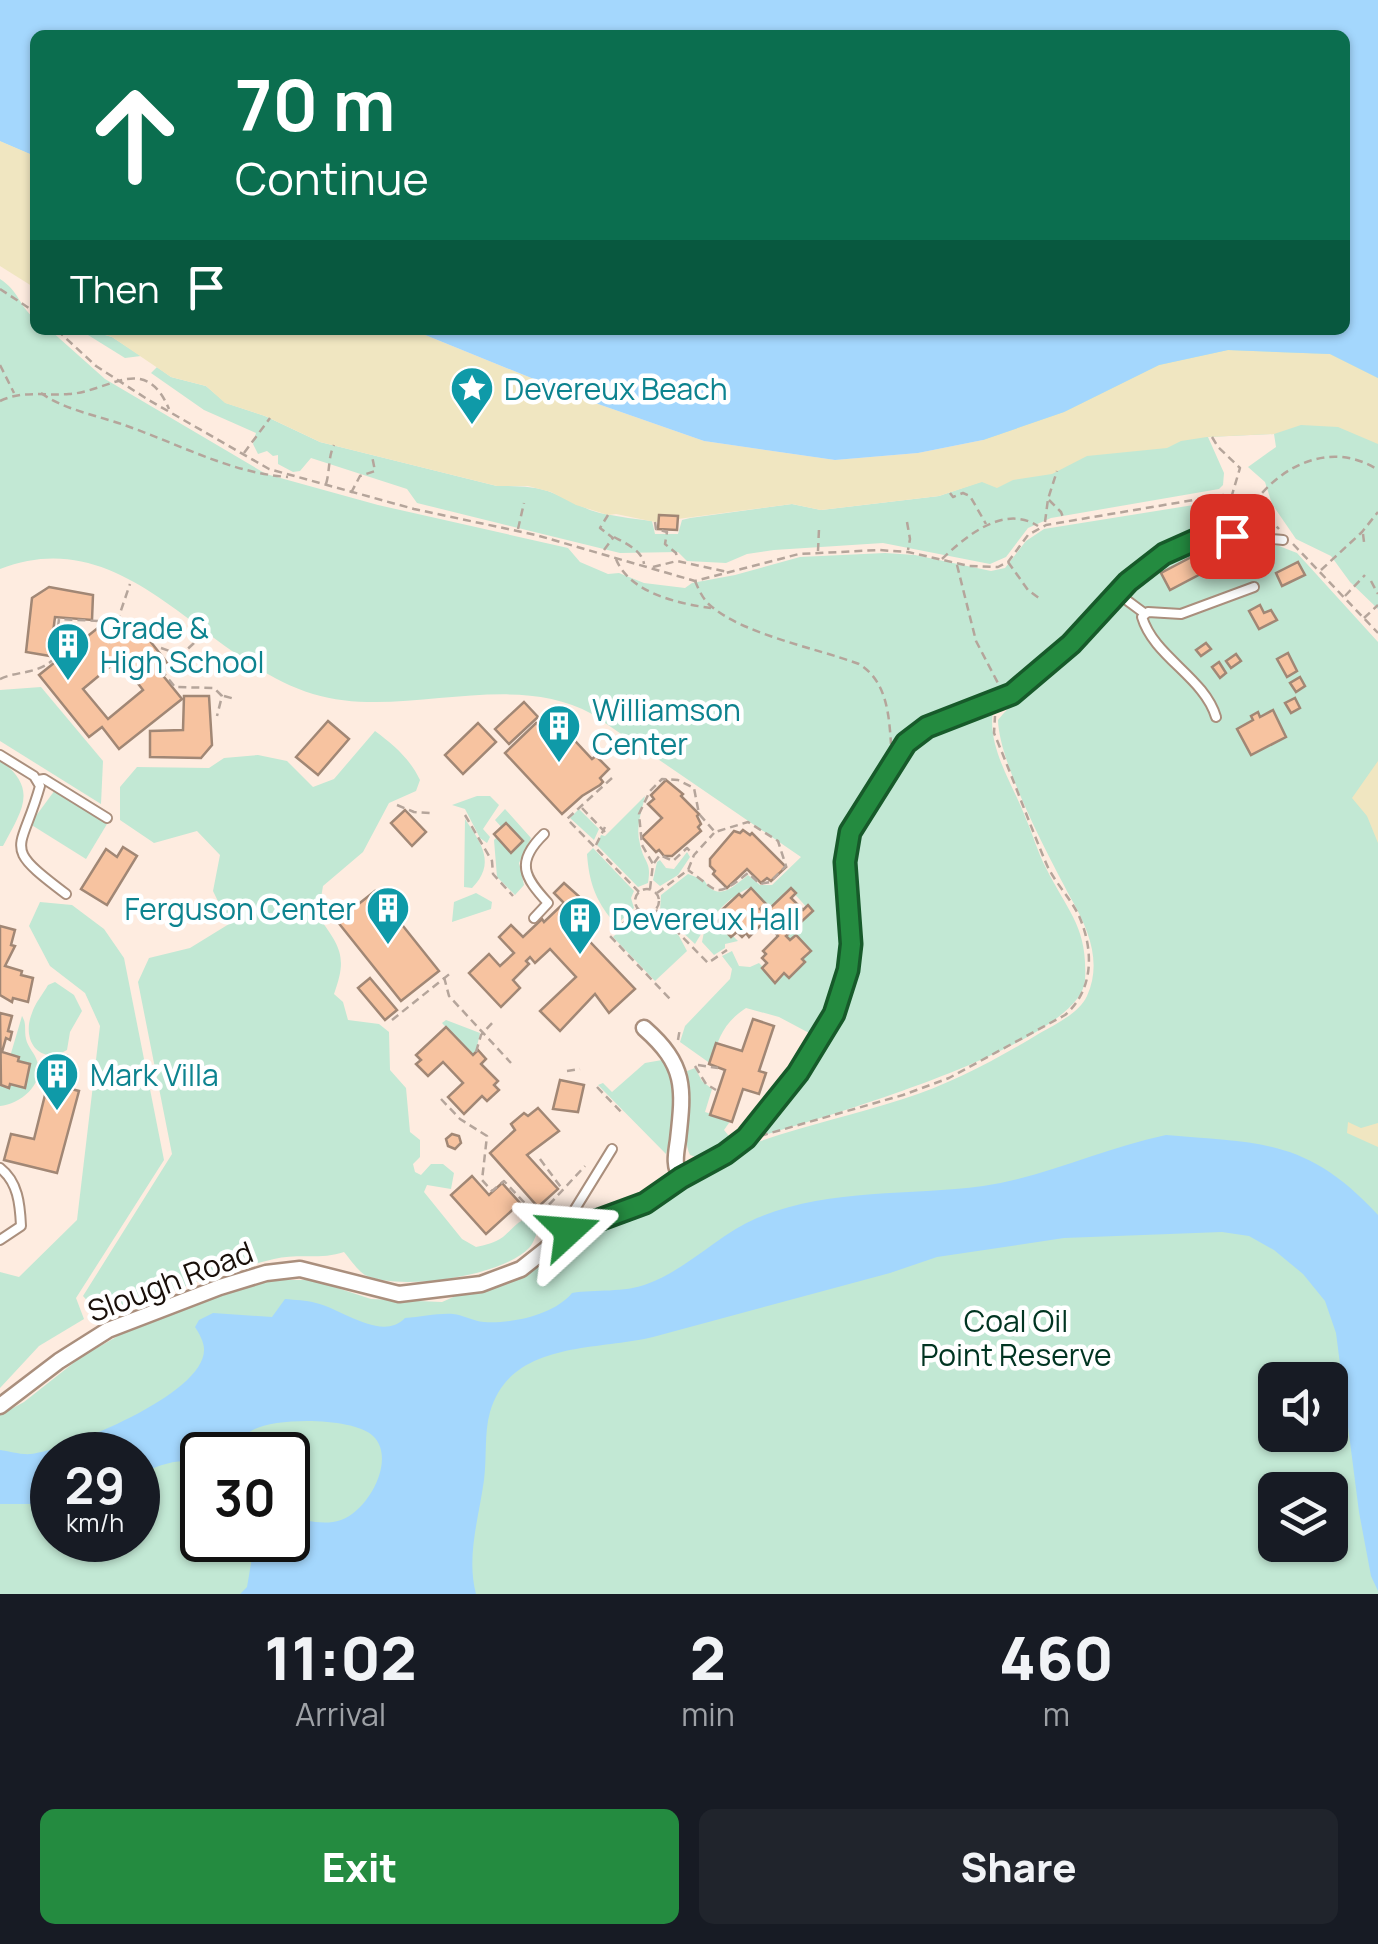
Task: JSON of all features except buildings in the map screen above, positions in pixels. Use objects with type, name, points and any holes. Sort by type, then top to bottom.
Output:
[{"type":"street","points":[[644,1028],[669,1052],[678,1071],[681,1106],[675,1165],[681,1178]]},
{"type":"street","name":"Slough Road","points":[[0,1406],[108,1330],[266,1273],[314,1271],[399,1294],[481,1284],[521,1269],[569,1231],[645,1203],[704,1166]]},
{"type":"lane","points":[[704,1166],[738,1145],[752,1131],[798,1073],[834,1014],[848,970],[851,944],[846,849],[850,832],[898,754],[916,734],[1005,698],[1071,644],[1117,593],[1164,554],[1200,538],[1283,540]]},
{"type":"lane","points":[[1117,593],[1144,613],[1181,614],[1254,587]]},
{"type":"lane","points":[[1144,613],[1143,623],[1209,700],[1216,717]]},
{"type":"lane","points":[[0,754],[107,818]]},
{"type":"lane","points":[[38,780],[38,792],[13,840],[14,852],[26,871],[66,894]]},
{"type":"lane","points":[[534,918],[548,903],[533,886],[525,864],[528,853],[544,834]]},
{"type":"lane","points":[[569,1231],[568,1222],[612,1149]]},
{"type":"lane","points":[[0,1168],[12,1180],[21,1226],[0,1240]]},
{"type":"path","points":[[0,289],[30,309]]},
{"type":"path","points":[[62,335],[96,366],[168,412],[243,455],[294,477],[603,553],[695,581],[818,552],[908,552],[998,567],[1008,562],[1028,536],[1046,524],[1232,496],[1254,503],[1276,523],[1283,540],[1300,548],[1378,634]]},
{"type":"path","points":[[0,365],[14,394]]},
{"type":"path","points":[[0,402],[14,394],[94,390],[123,377],[158,390],[168,412]]},
{"type":"path","points":[[40,393],[230,467],[256,475],[294,477]]},
{"type":"path","points":[[243,455],[270,418]]},
{"type":"path","points":[[1212,437],[1240,468],[1232,496]]},
{"type":"path","points":[[326,486],[334,445]]},
{"type":"path","points":[[352,493],[360,476],[375,471],[372,456]]},
{"type":"path","points":[[1254,503],[1284,472],[1309,461],[1347,457],[1378,470]]},
{"type":"path","points":[[1046,524],[1057,471]]},
{"type":"path","points":[[950,492],[954,496],[970,496],[987,525]]},
{"type":"path","points":[[1048,500],[1064,520]]},
{"type":"path","points":[[517,531],[524,503]]},
{"type":"path","points":[[1320,570],[1378,512]]},
{"type":"path","points":[[608,515],[600,528],[634,548],[644,565]]},
{"type":"path","points":[[942,559],[972,531],[987,525],[1021,518],[1039,528]]},
{"type":"path","points":[[655,522],[656,529],[667,532],[665,544],[676,554],[677,561]]},
{"type":"path","points":[[907,522],[908,552]]},
{"type":"path","points":[[818,530],[818,552]]},
{"type":"path","points":[[1362,532],[1364,542]]},
{"type":"path","points":[[603,553],[613,536]]},
{"type":"path","points":[[616,557],[626,574],[655,592],[683,604],[713,608],[758,630],[866,668],[876,678],[889,707],[894,750]]},
{"type":"path","points":[[651,568],[677,561],[729,572]]},
{"type":"path","points":[[1008,562],[1038,598]]},
{"type":"path","points":[[957,563],[976,641],[1005,698]]},
{"type":"path","points":[[1344,597],[1365,575]]},
{"type":"path","points":[[695,581],[713,608]]},
{"type":"path","points":[[1371,582],[1378,594]]},
{"type":"path","points":[[113,635],[130,584]]},
{"type":"path","points":[[1364,618],[1378,605]]},
{"type":"path","points":[[0,679],[34,672],[54,659],[59,620],[117,622]]},
{"type":"path","points":[[194,643],[164,672],[175,686],[214,688],[222,696],[235,699]]},
{"type":"path","points":[[161,648],[180,654]]},
{"type":"path","points":[[218,716],[222,696]]},
{"type":"path","points":[[759,1136],[863,1108],[949,1078],[1065,1015],[1080,1002],[1087,983],[1089,954],[1078,916],[1042,852],[994,732],[993,704]]},
{"type":"path","points":[[612,778],[568,819],[638,892]]},
{"type":"path","points":[[653,864],[642,845],[639,814],[650,791],[662,779],[678,780],[694,788],[699,814],[715,832]]},
{"type":"path","points":[[397,805],[430,813]]},
{"type":"path","points":[[580,807],[604,830],[596,847]]},
{"type":"path","points":[[464,816],[492,861],[493,874],[513,896]]},
{"type":"path","points":[[657,893],[688,870],[694,855],[715,832],[748,822],[778,842],[786,868],[768,883],[760,884],[748,873],[720,892],[710,888],[705,878],[688,870]]},
{"type":"path","points":[[650,889],[653,864],[660,856],[672,861],[687,848],[694,855]]},
{"type":"path","points":[[638,910],[638,892],[650,889],[660,900],[656,910]]},
{"type":"path","points":[[638,910],[656,910]]},
{"type":"path","points":[[638,910],[610,936],[671,1000]]},
{"type":"path","points":[[656,910],[708,962],[727,950]]},
{"type":"path","points":[[392,1020],[452,972]]},
{"type":"path","points":[[444,977],[449,996],[512,1063]]},
{"type":"path","points":[[476,1052],[482,1032],[493,1022]]},
{"type":"path","points":[[676,1046],[680,1028]]},
{"type":"path","points":[[687,1068],[706,1064],[718,1068]]},
{"type":"path","points":[[695,1066],[706,1084],[716,1090]]},
{"type":"path","points":[[566,1071],[580,1068]]},
{"type":"path","points":[[597,1087],[623,1114]]},
{"type":"path","points":[[440,1099],[460,1120],[487,1136],[482,1180],[492,1191],[504,1180],[534,1212],[545,1209],[585,1166]]},
{"type":"path","points":[[540,1159],[564,1191]]},
{"type":"green space","points":[[0,0],[1378,0],[1378,609],[1350,582],[1331,556],[1296,539],[1272,504],[1265,482],[1248,467],[1276,447],[1274,434],[1208,437],[1224,473],[1219,489],[1051,518],[1028,528],[1006,557],[990,564],[883,543],[774,550],[747,554],[726,563],[687,561],[678,552],[620,553],[417,503],[407,489],[311,458],[300,471],[293,472],[278,464],[278,455],[267,451],[258,454],[253,444],[256,433],[204,410],[151,373],[157,367],[171,377],[206,386],[226,403],[320,442],[497,486],[546,491],[598,513],[652,521],[655,534],[678,534],[682,520],[690,518],[792,504],[821,510],[939,496],[983,481],[983,440],[439,335],[1350,335],[1350,30],[30,30],[30,154],[0,141]]},
{"type":"green space","points":[[0,279],[30,314],[30,335],[56,335],[105,379],[266,474],[378,505],[568,548],[580,562],[644,583],[685,588],[692,583],[800,557],[885,553],[915,555],[991,571],[1005,568],[1026,541],[1044,529],[1206,503],[1239,505],[1261,519],[1261,526],[1249,531],[1212,530],[1187,538],[1185,533],[1178,534],[1179,540],[1131,570],[1074,631],[1008,689],[920,722],[891,751],[846,823],[839,843],[842,922],[838,925],[837,968],[825,1007],[811,1034],[779,1017],[746,1008],[722,1032],[711,1064],[680,1042],[685,1026],[730,979],[732,969],[722,956],[732,951],[739,966],[759,963],[775,980],[790,943],[784,936],[810,911],[791,890],[770,910],[749,888],[724,905],[695,944],[660,911],[661,895],[688,874],[720,892],[748,875],[760,885],[772,885],[801,857],[592,714],[560,701],[526,695],[491,695],[382,702],[347,701],[313,694],[273,677],[126,578],[87,563],[46,559],[0,569]]},
{"type":"green space","points":[[88,335],[112,337],[141,356],[125,358]]},
{"type":"green space","name":"Coal Oil Point Reserve","points":[[1221,540],[1279,546],[1297,553],[1378,642],[1378,1594],[0,1594],[0,1415],[24,1402],[81,1357],[132,1328],[216,1295],[269,1280],[313,1280],[371,1299],[442,1302],[458,1295],[483,1293],[491,1285],[495,1287],[557,1254],[588,1227],[605,1227],[637,1216],[708,1166],[736,1160],[758,1142],[939,1086],[1073,1013],[1091,984],[1092,948],[1079,913],[1016,786],[998,720],[1084,642],[1130,586],[1187,549]]},
{"type":"green space","points":[[41,687],[103,761],[101,804],[0,741],[0,690]]},
{"type":"green space","points":[[993,712],[994,739],[1003,767],[1043,862],[1080,933],[1085,980],[1072,1004],[1041,1029],[997,1053],[890,1095],[765,1135],[761,1132],[828,1039],[847,997],[856,947],[851,861],[867,812],[889,777],[924,738],[946,725]]},
{"type":"green space","points":[[375,731],[401,753],[420,780],[416,791],[389,803],[363,852],[323,886],[318,916],[336,944],[341,961],[334,994],[343,1002],[348,1020],[379,1024],[389,1032],[390,1070],[406,1088],[410,1132],[420,1140],[420,1157],[413,1164],[415,1172],[421,1175],[431,1164],[443,1164],[454,1173],[451,1189],[427,1185],[424,1192],[462,1239],[476,1247],[497,1241],[520,1222],[533,1217],[539,1227],[534,1241],[516,1258],[497,1266],[425,1281],[381,1280],[365,1275],[344,1252],[283,1257],[209,1278],[103,1318],[83,1296],[172,1154],[138,982],[149,958],[190,948],[229,924],[213,891],[220,855],[197,831],[154,843],[120,820],[120,787],[137,767],[209,768],[224,758],[258,755],[287,761],[313,787],[334,779]]},
{"type":"green space","points":[[0,760],[20,781],[23,790],[21,811],[3,846],[0,846]]},
{"type":"green space","points":[[55,790],[107,824],[86,859],[30,824]]},
{"type":"green space","points":[[490,796],[499,805],[483,829],[490,837],[487,843],[480,838],[465,809],[452,805]]},
{"type":"green space","points":[[645,796],[638,831],[649,876],[648,883],[638,887],[597,845],[601,835],[605,836]]},
{"type":"green space","points":[[505,809],[531,838],[519,863],[524,885],[515,895],[497,877],[494,840],[504,830],[495,820]]},
{"type":"green space","points":[[579,809],[599,829],[594,840],[570,818]]},
{"type":"green space","points":[[465,819],[481,845],[485,862],[472,888],[464,887]]},
{"type":"green space","points":[[593,848],[634,891],[634,908],[612,929],[613,921],[591,882],[587,854]]},
{"type":"green space","points":[[687,852],[690,857],[678,875],[660,886],[653,880],[657,862],[674,869]]},
{"type":"green space","points":[[476,893],[492,902],[491,909],[452,922],[454,902]]},
{"type":"green space","points":[[40,902],[72,905],[104,929],[124,958],[164,1160],[76,1298],[84,1319],[39,1346],[0,1388],[0,1272],[19,1277],[77,1220],[100,1026],[85,993],[50,966],[29,926]]},
{"type":"green space","points":[[637,913],[657,913],[679,936],[687,951],[655,981],[613,937]]},
{"type":"green space","points":[[714,917],[738,941],[725,944],[714,955],[702,942],[705,927]]},
{"type":"green space","points":[[55,982],[74,995],[82,1011],[70,1032],[67,1050],[48,1055],[35,1048],[29,1023],[39,999],[48,985]]},
{"type":"green space","points":[[22,1016],[27,1042],[39,1070],[29,1092],[0,1106],[0,1078],[22,1084],[9,1060]]},
{"type":"green space","points":[[446,1020],[480,1033],[473,1057],[442,1023]]},
{"type":"green space","points":[[68,1054],[77,1079],[58,1076],[40,1081],[47,1062]]},
{"type":"green space","points":[[662,1060],[671,1081],[673,1106],[666,1154],[598,1085],[603,1083],[612,1092],[645,1063]]},
{"type":"green space","points":[[695,1068],[712,1089],[705,1112],[731,1120],[724,1130],[733,1141],[702,1159],[690,1155],[686,1137],[687,1071]]},
{"type":"sand","points":[[0,141],[30,154],[30,285],[0,266]]},
{"type":"sand","name":"Devereux Beach","points":[[106,335],[425,335],[578,397],[704,441],[835,460],[918,453],[983,440],[1064,412],[1159,365],[1228,350],[1330,354],[1378,378],[1378,444],[1338,427],[1301,425],[1274,434],[1207,437],[1181,441],[1167,448],[1087,456],[1052,474],[1013,480],[997,488],[982,482],[939,496],[821,510],[792,504],[655,522],[608,515],[528,486],[497,486],[320,442],[265,416],[225,403],[206,386],[171,377]]},
{"type":"sand","points":[[1378,761],[1378,843],[1367,816],[1352,798]]},
{"type":"sand","points":[[1348,1122],[1361,1128],[1378,1123],[1378,1147],[1347,1133]]},
{"type":"water","points":[[0,0],[1378,0],[1378,378],[1330,354],[1228,350],[1159,365],[1064,412],[983,440],[918,453],[835,460],[704,441],[578,397],[425,335],[1350,335],[1350,30],[30,30],[30,154],[0,141]]},
{"type":"water","points":[[1166,1135],[1229,1140],[1281,1150],[1329,1172],[1378,1215],[1378,1591],[1371,1576],[1359,1512],[1348,1426],[1348,1362],[1340,1362],[1336,1333],[1325,1301],[1303,1274],[1274,1250],[1249,1236],[1222,1232],[1064,1238],[937,1257],[653,1337],[536,1360],[516,1372],[501,1389],[490,1412],[473,1551],[476,1594],[240,1594],[247,1587],[251,1562],[310,1562],[310,1521],[341,1520],[369,1496],[382,1458],[380,1446],[363,1430],[331,1422],[294,1421],[250,1432],[180,1432],[180,1462],[160,1466],[160,1432],[98,1432],[160,1401],[183,1384],[199,1366],[204,1349],[195,1327],[199,1320],[213,1313],[272,1317],[285,1299],[316,1303],[385,1327],[405,1318],[441,1314],[484,1322],[519,1320],[554,1307],[572,1293],[629,1289],[662,1278],[743,1225],[784,1208],[840,1197],[1006,1182]]},
{"type":"water","points":[[0,1450],[30,1453],[30,1504],[0,1504]]},
{"type":"place","name":"Devereux Beach","points":[[472,426]]},
{"type":"place","name":"Grade & High School","points":[[68,682]]},
{"type":"place","name":"Williamson Center","points":[[559,764]]},
{"type":"place","name":"Ferguson Center","points":[[388,946]]},
{"type":"place","name":"Devereux Hall","points":[[580,956]]},
{"type":"place","name":"Mark Villa","points":[[57,1112]]},
{"type":"route","points":[[569,1231],[645,1203],[725,1154],[746,1138],[798,1073],[834,1014],[848,970],[851,944],[845,862],[850,832],[906,743],[927,727],[1012,694],[1071,644],[1128,582],[1164,554],[1200,538],[1232,536]]}]
